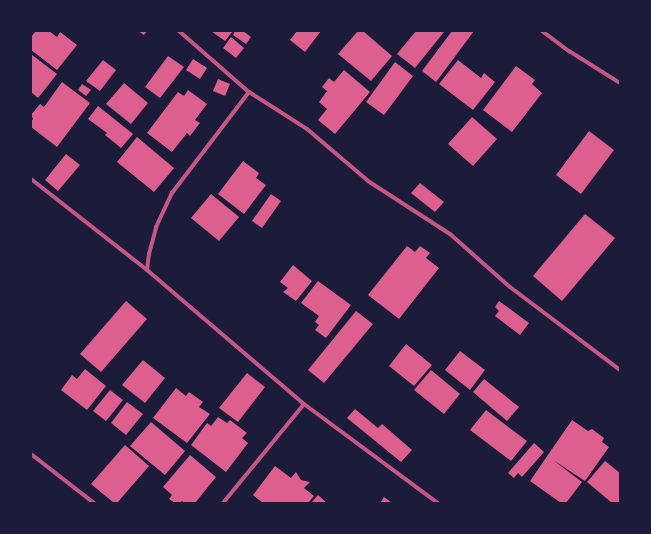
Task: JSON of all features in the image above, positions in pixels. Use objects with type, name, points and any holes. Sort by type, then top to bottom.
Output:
[{"type":"street","points":[[179,31],[249,92],[307,129],[368,181],[450,234],[510,287],[620,370]]},
{"type":"street","points":[[542,31],[569,51],[620,83]]},
{"type":"street","points":[[147,270],[149,254],[156,227],[172,193],[249,92]]},
{"type":"street","points":[[31,179],[147,270],[304,404],[438,503]]},
{"type":"street","points":[[223,503],[304,404]]},
{"type":"street","points":[[31,454],[94,503]]},
{"type":"building","points":[[36,31],[49,31],[57,37],[60,32],[77,45],[57,70],[31,50],[31,37]]},
{"type":"building","points":[[138,31],[147,31],[144,35]]},
{"type":"building","points":[[211,31],[233,31],[225,41]]},
{"type":"building","points":[[235,31],[243,31],[251,37],[246,44],[233,35]]},
{"type":"building","points":[[297,31],[321,31],[305,52],[290,40]]},
{"type":"building","points":[[358,31],[363,31],[392,56],[371,81],[338,54]]},
{"type":"building","points":[[416,31],[444,32],[415,68],[397,54]]},
{"type":"building","points":[[452,31],[474,31],[436,82],[422,71]]},
{"type":"building","points":[[231,37],[244,48],[236,58],[223,48]]},
{"type":"building","points":[[31,54],[57,74],[38,98],[31,92]]},
{"type":"building","points":[[168,56],[184,67],[160,98],[145,87]]},
{"type":"building","points":[[193,59],[207,68],[200,79],[186,70]]},
{"type":"building","points":[[103,60],[116,70],[100,91],[86,81]]},
{"type":"building","points":[[458,60],[481,78],[484,73],[495,82],[473,110],[439,84]]},
{"type":"building","points":[[395,62],[413,76],[384,115],[366,102]]},
{"type":"building","points":[[516,66],[535,80],[532,84],[542,93],[512,132],[483,110]]},
{"type":"building","points":[[344,70],[370,92],[335,134],[318,120],[327,109],[319,102],[327,91],[322,87],[329,78],[334,82]]},
{"type":"building","points":[[218,79],[230,84],[225,96],[213,91]]},
{"type":"building","points":[[62,82],[90,103],[57,147],[31,127],[31,122],[33,119],[31,115],[40,104],[44,107]]},
{"type":"building","points":[[124,83],[148,103],[131,124],[106,104]]},
{"type":"building","points":[[82,84],[91,90],[86,96],[78,90]]},
{"type":"building","points":[[188,90],[207,104],[195,120],[200,123],[190,136],[187,133],[172,152],[147,133],[178,92],[184,96]]},
{"type":"building","points":[[98,106],[133,134],[121,148],[105,135],[107,133],[88,119]]},
{"type":"building","points":[[472,117],[497,139],[473,166],[448,144]]},
{"type":"building","points":[[589,131],[614,150],[581,194],[556,175]]},
{"type":"building","points":[[137,137],[174,168],[154,192],[117,162]]},
{"type":"building","points":[[66,154],[80,165],[58,191],[45,180]]},
{"type":"building","points":[[243,161],[259,173],[256,178],[266,185],[244,214],[218,194]]},
{"type":"building","points":[[420,183],[444,202],[435,212],[411,193]]},
{"type":"building","points":[[211,194],[239,217],[219,241],[191,218]]},
{"type":"building","points":[[271,194],[281,201],[262,228],[252,221]]},
{"type":"building","points":[[585,214],[615,238],[562,301],[533,276]]},
{"type":"building","points":[[407,246],[415,252],[420,246],[430,253],[426,258],[439,268],[399,319],[368,295]]},
{"type":"building","points":[[293,265],[312,281],[296,301],[283,292],[288,288],[280,282]]},
{"type":"building","points":[[318,281],[351,305],[326,338],[315,330],[319,325],[315,322],[319,316],[301,303]]},
{"type":"building","points":[[126,301],[147,319],[101,372],[80,354]]},
{"type":"building","points":[[499,301],[529,323],[520,335],[495,316],[499,311],[495,307]]},
{"type":"building","points":[[356,311],[373,324],[324,383],[308,370]]},
{"type":"building","points":[[406,344],[432,365],[414,386],[389,366]]},
{"type":"building","points":[[460,351],[485,370],[470,390],[445,370]]},
{"type":"building","points":[[143,360],[165,378],[145,403],[122,385]]},
{"type":"building","points":[[85,369],[106,386],[87,410],[61,390],[72,375],[77,379]]},
{"type":"building","points":[[431,370],[460,394],[444,414],[414,390]]},
{"type":"building","points":[[247,373],[265,387],[238,422],[219,408]]},
{"type":"building","points":[[484,379],[519,407],[507,421],[473,392]]},
{"type":"building","points":[[176,388],[186,396],[189,392],[203,402],[199,407],[210,414],[187,443],[153,418]]},
{"type":"building","points":[[110,390],[123,400],[106,421],[93,411]]},
{"type":"building","points":[[127,402],[143,414],[126,435],[111,423]]},
{"type":"building","points":[[355,409],[378,428],[382,424],[412,450],[401,462],[347,418]]},
{"type":"building","points":[[486,410],[527,441],[511,461],[470,430]]},
{"type":"building","points":[[218,417],[227,423],[230,420],[247,433],[242,438],[248,443],[226,472],[191,445],[207,423],[211,426]]},
{"type":"building","points":[[572,420],[588,431],[592,429],[604,438],[602,442],[609,447],[585,481],[553,460],[582,482],[566,503],[561,503],[530,481]]},
{"type":"building","points":[[151,422],[185,451],[165,475],[130,446]]},
{"type":"building","points":[[534,443],[544,452],[522,477],[518,473],[514,478],[508,473]]},
{"type":"building","points":[[125,445],[149,466],[117,503],[114,503],[91,484]]},
{"type":"building","points":[[190,455],[216,477],[195,503],[184,503],[182,501],[180,503],[175,503],[169,499],[172,495],[163,487]]},
{"type":"building","points":[[605,461],[620,473],[620,503],[612,503],[587,482]]},
{"type":"building","points":[[275,466],[291,478],[296,472],[301,480],[310,482],[304,488],[314,496],[308,503],[263,503],[253,495]]},
{"type":"building","points":[[318,495],[327,503],[311,503]]},
{"type":"building","points":[[384,497],[392,503],[380,503]]}]
